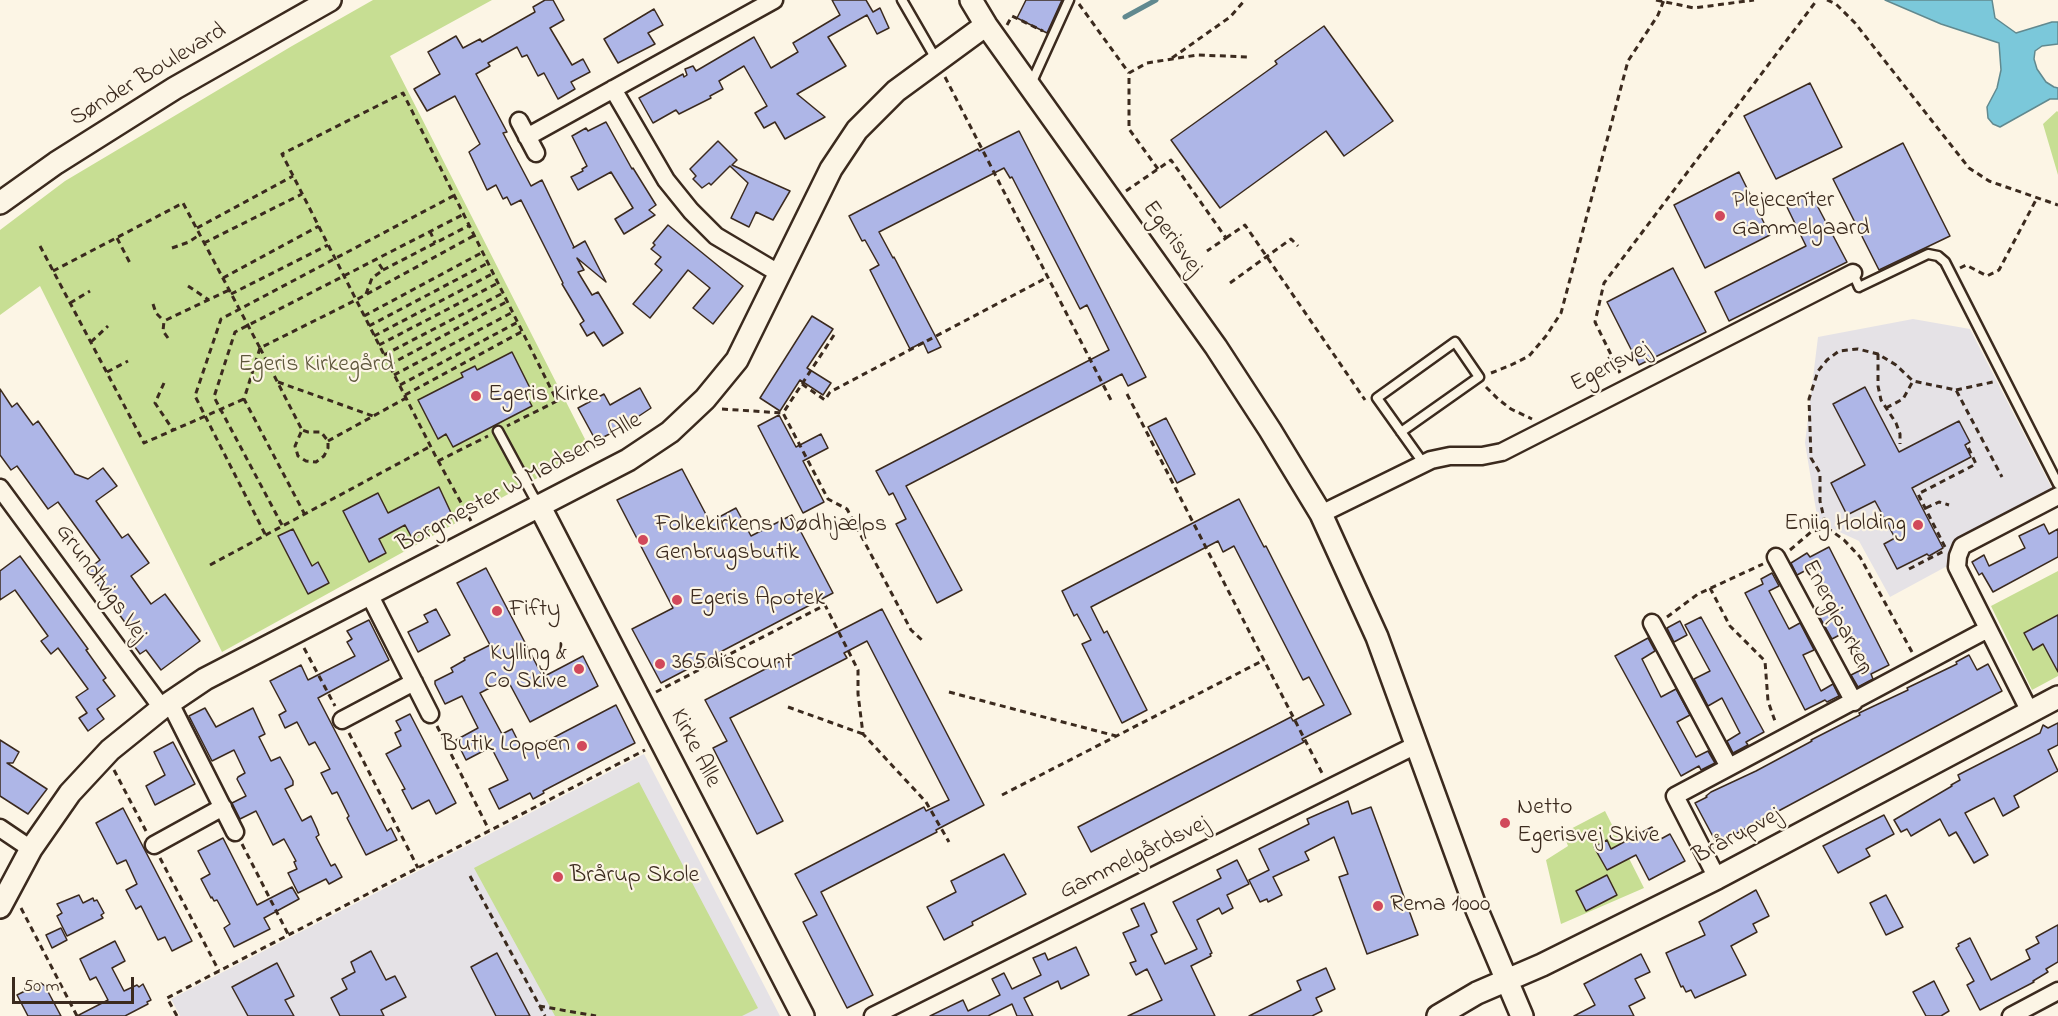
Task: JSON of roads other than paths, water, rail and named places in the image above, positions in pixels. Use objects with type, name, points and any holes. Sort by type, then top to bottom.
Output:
[{"type":"street","name":"Sønder Boulevard","points":[[0,203],[56,163],[175,88],[330,0]]},
{"type":"street","points":[[527,137],[774,0]]},
{"type":"street","name":"Egerisvej","points":[[971,0],[986,25],[1216,347],[1270,429],[1321,514],[1377,637],[1418,744],[1474,903],[1522,1016]]},
{"type":"street","name":"Borgmester W Madsens Alle","points":[[0,907],[31,849],[70,793],[106,754],[166,706],[205,679],[628,460],[670,432],[705,399],[737,360],[831,169],[857,130],[896,91],[986,25]]},
{"type":"street","points":[[613,89],[666,180],[691,211],[716,236],[780,274]]},
{"type":"street","points":[[519,121],[536,153]]},
{"type":"street","name":"Egerisvej","points":[[1321,514],[1424,464],[1450,456],[1482,456],[1502,452],[1853,273]]},
{"type":"street","name":"Grundtvigs Vej","points":[[0,488],[166,706],[235,832]]},
{"type":"street","points":[[2030,712],[1957,567],[1958,556],[1962,546],[2058,496]]},
{"type":"street","name":"Kirke Alle","points":[[539,505],[803,1016]]},
{"type":"street","name":"Energiparken","points":[[1776,557],[1854,702]]},
{"type":"street","points":[[369,594],[430,714]]},
{"type":"street","points":[[1652,623],[1729,767]]},
{"type":"street","name":"Energiparken","points":[[1717,878],[1675,796],[1988,629]]},
{"type":"street","points":[[342,720],[414,682]]},
{"type":"street","name":"Brårupvej","points":[[1438,1016],[1477,993],[1542,964],[1717,878],[2058,698]]},
{"type":"street","name":"Gammelgårdsvej","points":[[873,1016],[1418,744]]},
{"type":"street","points":[[154,845],[223,807]]},
{"type":"street","points":[[0,828],[31,849]]},
{"type":"street","points":[[2011,1016],[2058,991]]},
{"type":"lane","points":[[903,0],[936,60]]},
{"type":"lane","points":[[1030,86],[1069,0]]},
{"type":"lane","points":[[1853,273],[1859,287],[1928,254],[1938,256],[1945,262],[2058,484]]},
{"type":"lane","points":[[1401,432],[1479,377],[1455,342],[1377,398],[1401,432],[1424,464]]},
{"type":"lane","points":[[498,431],[539,505]]},
{"type":"water","points":[[1885,0],[1992,0],[1995,18],[2016,33],[2058,22],[2058,44],[2042,46],[2035,51],[2034,59],[2037,69],[2046,82],[2058,88],[2058,99],[2050,99],[2000,127],[1993,124],[1988,118],[1987,107],[1997,88],[2001,70],[1999,43],[1941,24]]},
{"type":"waterway","points":[[1125,17],[1156,0]]},
{"type":"place","name":"Plejecenter Gammelgaard","points":[[1720,216]]},
{"type":"place","name":"Egeris Kirke","points":[[476,396]]},
{"type":"place","name":"Eniig Holding","points":[[1918,525]]},
{"type":"place","name":"Folkekirkens Nødhjælps Genbrugsbutik","points":[[643,540]]},
{"type":"place","name":"Egeris Apotek","points":[[677,600]]},
{"type":"place","name":"Fifty","points":[[497,611]]},
{"type":"place","name":"365discount","points":[[660,664]]},
{"type":"place","name":"Kylling & Co Skive","points":[[579,669]]},
{"type":"place","name":"Butik Loppen","points":[[582,746]]},
{"type":"place","name":"Netto Egerisvej Skive","points":[[1505,823]]},
{"type":"place","name":"Brårup Skole","points":[[558,877]]},
{"type":"place","name":"Rema 1000","points":[[1378,906]]},
{"type":"park label","name":"Egeris Kirkegård","points":[[316,366]]}]
